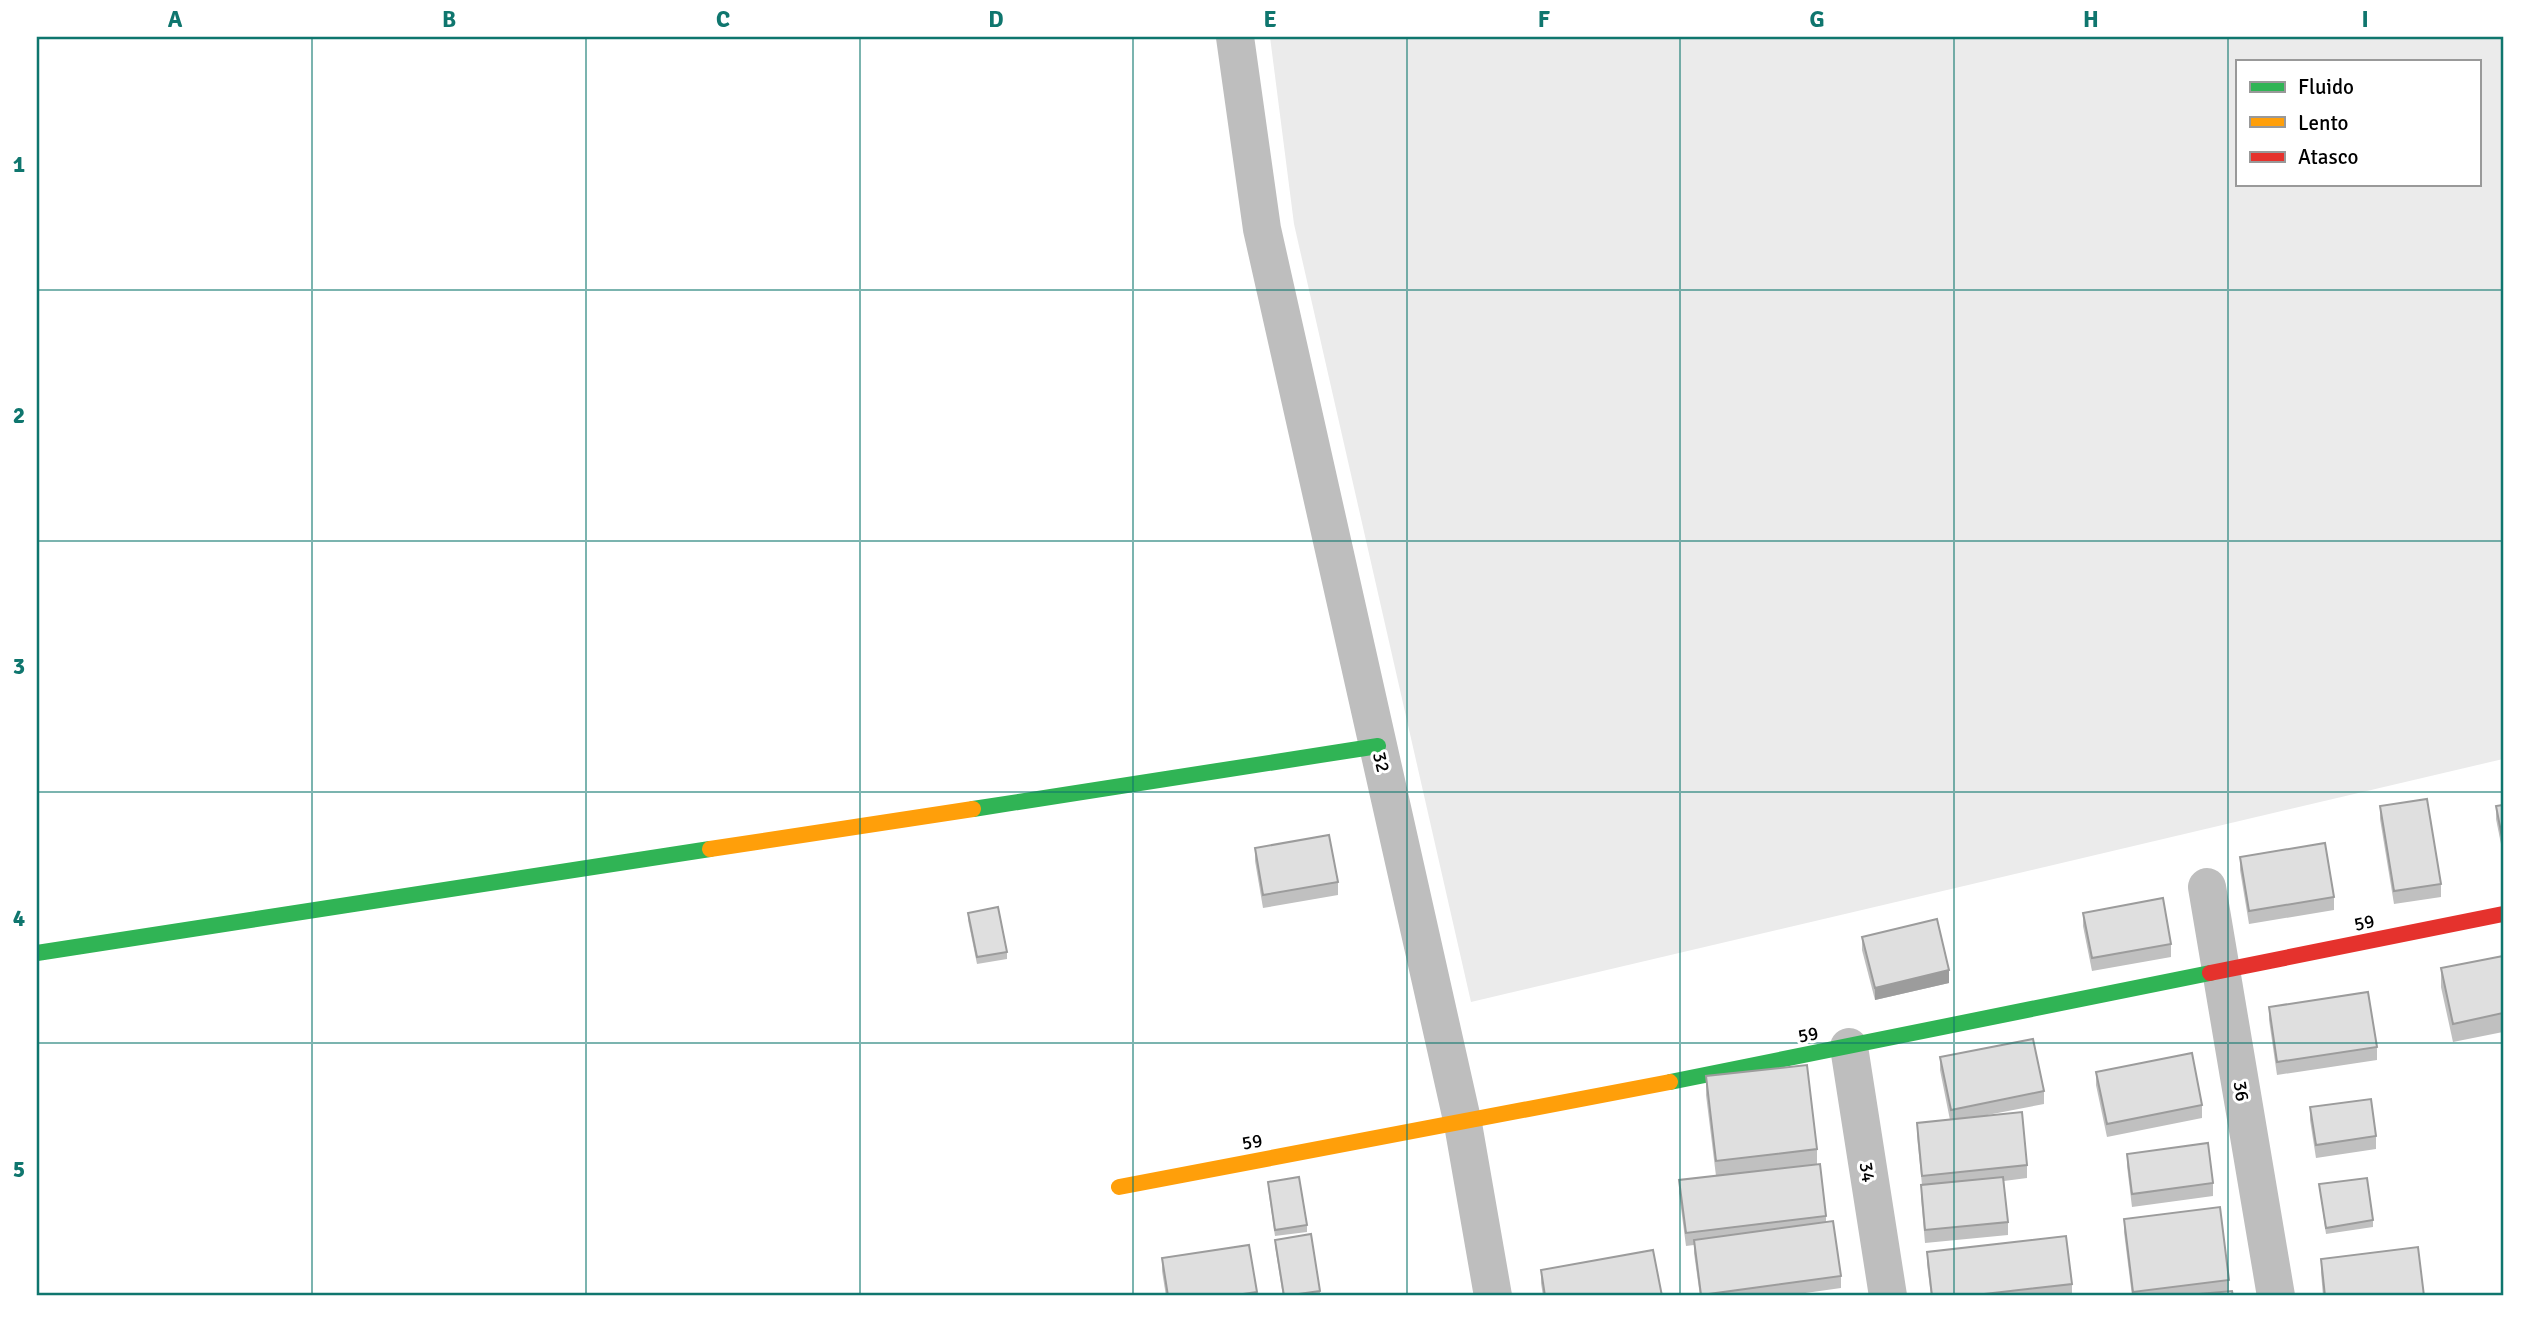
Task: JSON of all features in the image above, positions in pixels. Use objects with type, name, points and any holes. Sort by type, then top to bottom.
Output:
[{"type":"street","name":"32","points":[[1236,37],[1262,229],[1463,1124],[1493,1296]]},
{"type":"street","points":[[37,953],[1378,746]]},
{"type":"street","name":"36","points":[[2207,887],[2276,1296]]},
{"type":"street","name":"59","points":[[1119,1186],[1463,1124],[2503,914]]},
{"type":"street","name":"34","points":[[1849,1047],[1888,1296]]},
{"type":"shaded area","points":[[1270,37],[2503,37],[2503,759],[1471,1002],[1294,224]]},
{"type":"building","points":[[2427,799],[2441,884],[2394,891],[2380,806]]},
{"type":"building","points":[[2503,805],[2503,842],[2496,806]]},
{"type":"building","points":[[1329,835],[1338,882],[1263,895],[1255,848]]},
{"type":"building","points":[[2325,843],[2334,897],[2249,911],[2240,857]]},
{"type":"building","points":[[2163,898],[2171,944],[2092,958],[2083,913]]},
{"type":"building","points":[[998,907],[1007,952],[977,957],[968,913]]},
{"type":"building","points":[[1937,919],[1949,970],[1875,988],[1862,937]]},
{"type":"building","points":[[2503,956],[2503,1013],[2453,1024],[2441,968]]},
{"type":"building","points":[[2368,992],[2377,1047],[2277,1062],[2269,1007]]},
{"type":"building","points":[[2033,1039],[2044,1091],[1951,1110],[1940,1057]]},
{"type":"building","points":[[2192,1053],[2202,1105],[2107,1124],[2096,1072]]},
{"type":"building","points":[[1807,1065],[1817,1149],[1716,1161],[1706,1076]]},
{"type":"building","points":[[2371,1099],[2376,1136],[2316,1145],[2310,1107]]},
{"type":"building","points":[[2022,1112],[2027,1165],[1922,1176],[1917,1123]]},
{"type":"building","points":[[2208,1143],[2213,1183],[2132,1194],[2127,1154]]},
{"type":"building","points":[[1820,1164],[1826,1216],[1686,1233],[1679,1180]]},
{"type":"building","points":[[1299,1177],[1307,1225],[1275,1230],[1268,1182]]},
{"type":"building","points":[[2003,1177],[2008,1222],[1925,1230],[1921,1185]]},
{"type":"building","points":[[2367,1178],[2373,1220],[2326,1228],[2319,1184]]},
{"type":"building","points":[[2220,1207],[2229,1280],[2133,1292],[2124,1219]]},
{"type":"building","points":[[1833,1221],[1841,1276],[1701,1295],[1694,1240]]},
{"type":"building","points":[[1311,1234],[1320,1291],[1284,1296],[1275,1240]]},
{"type":"building","points":[[2066,1236],[2072,1284],[1967,1296],[1932,1296],[1927,1252]]},
{"type":"building","points":[[1249,1245],[1257,1292],[1229,1296],[1168,1296],[1162,1258]]},
{"type":"building","points":[[2418,1247],[2424,1296],[2325,1296],[2321,1259]]},
{"type":"building","points":[[1653,1250],[1662,1296],[1545,1296],[1541,1270]]},
{"type":"building","points":[[2232,1291],[2233,1296],[2176,1296]]},
{"type":"traffic: fast","points":[[973,809],[1378,746]]},
{"type":"traffic: fast","points":[[37,953],[710,849]]},
{"type":"traffic: fast","points":[[1670,1082],[2210,973]]},
{"type":"traffic: slow","points":[[710,849],[973,809]]},
{"type":"traffic: slow","points":[[1119,1187],[1670,1082]]},
{"type":"traffic: jam","points":[[2210,973],[2503,914]]}]
